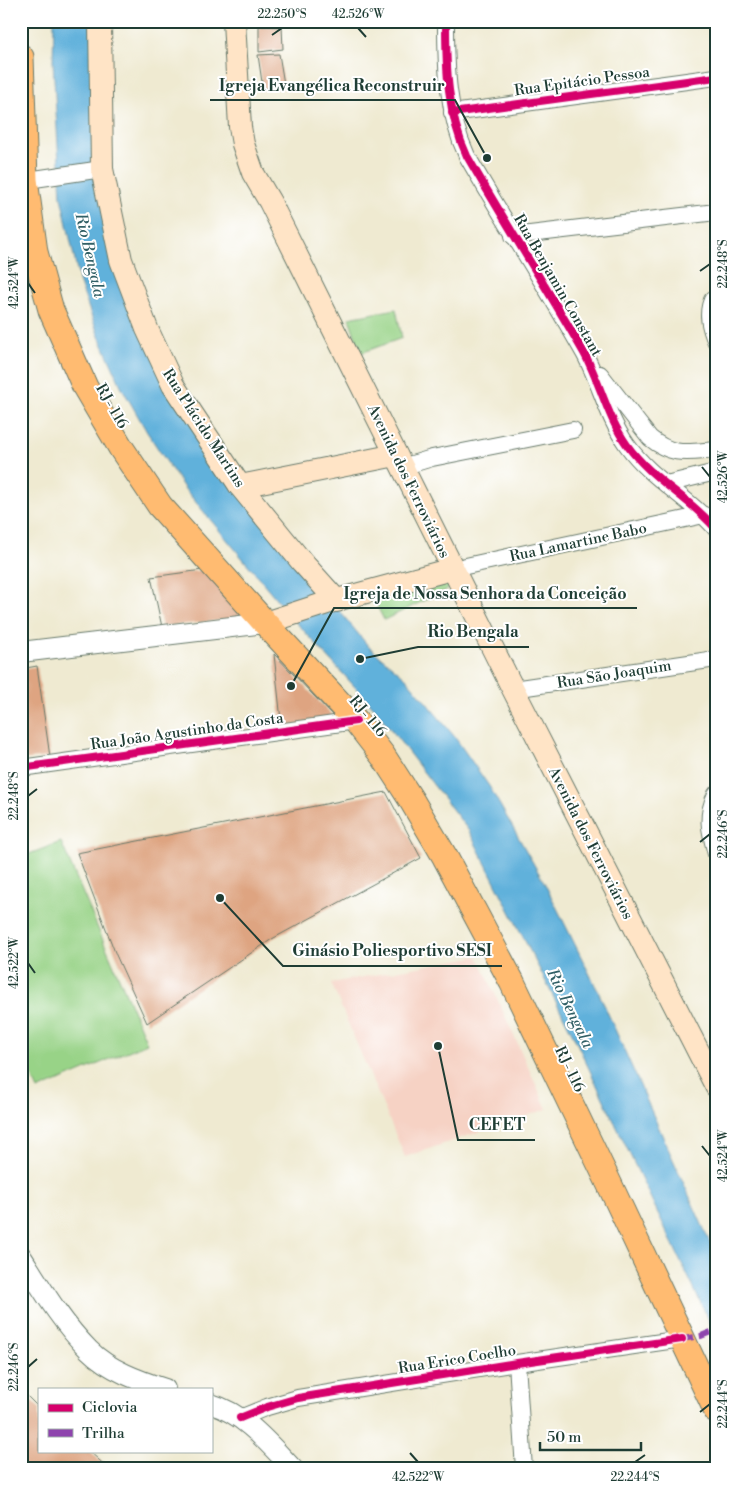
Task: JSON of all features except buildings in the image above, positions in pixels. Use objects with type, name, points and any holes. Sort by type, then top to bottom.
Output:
[{"type":"main road","name":"Rua Plácido Martins","points":[[100,21],[100,170],[121,260],[147,329],[173,385],[240,486],[335,601]]},
{"type":"main road","name":"Avenida dos Ferroviários","points":[[234,21],[240,127],[247,158],[452,569],[716,1086]]},
{"type":"main road","name":"RJ- 116","points":[[21,57],[28,179],[35,252],[51,310],[85,387],[121,448],[160,506],[272,621],[356,720],[383,756],[412,801],[445,857],[507,973],[583,1126],[716,1410]]},
{"type":"main road","points":[[240,486],[399,461]]},
{"type":"main road","points":[[272,621],[335,601],[452,569]]},
{"type":"street","name":"Rua Benjamin Constant","points":[[446,21],[446,68],[452,113],[458,138],[467,156],[585,354],[614,422],[627,446],[666,484],[704,514],[716,529]]},
{"type":"street","name":"Rua Epitácio Pessoa","points":[[452,113],[716,77]]},
{"type":"street","points":[[28,179],[100,170]]},
{"type":"street","points":[[513,236],[716,212]]},
{"type":"street","points":[[716,298],[712,300],[708,309],[710,325],[716,342]]},
{"type":"street","points":[[585,354],[650,438],[660,446],[670,451],[681,452],[716,450]]},
{"type":"street","points":[[399,461],[432,458],[573,430]]},
{"type":"street","points":[[666,484],[716,472]]},
{"type":"street","name":"Rua Lamartine Babo","points":[[452,569],[704,514]]},
{"type":"street","points":[[21,652],[272,621]]},
{"type":"street","name":"Rua São Joaquim","points":[[513,689],[716,659]]},
{"type":"street","name":"Rua João Agustinho da Costa","points":[[21,768],[356,720]]},
{"type":"street","points":[[714,803],[709,830],[716,854]]},
{"type":"street","points":[[21,1256],[63,1321],[90,1352],[117,1370],[162,1388]]},
{"type":"street","name":"Rua Erico Coelho","points":[[240,1418],[267,1407],[298,1398],[682,1339]]},
{"type":"street","points":[[517,1363],[524,1469]]},
{"type":"street","points":[[212,1404],[222,1407],[240,1418],[293,1469]]},
{"type":"shaded area","points":[[478,956],[547,1109],[405,1157],[331,983]]},
{"type":"green space","points":[[396,309],[402,338],[361,353],[349,318]]},
{"type":"green space","points":[[440,574],[450,588],[384,620],[375,602]]},
{"type":"green space","points":[[61,842],[147,1043],[38,1090],[21,1052],[21,857]]},
{"type":"water","points":[[54,21],[90,21],[131,314],[300,563],[369,647],[406,678],[454,736],[489,786],[544,882],[598,991],[716,1256],[716,1335],[572,1033],[469,831],[375,709],[294,620],[184,488],[147,432],[122,388],[98,334],[80,284],[61,197],[53,61]]},
{"type":"marked path","points":[[682,1339],[701,1336],[716,1330]]},
{"type":"cycle path","points":[[446,21],[446,56],[449,90],[455,123],[467,156],[584,353],[614,423],[627,445],[647,468],[706,518],[716,529]]},
{"type":"cycle path","points":[[452,113],[716,77]]},
{"type":"cycle path","points":[[21,768],[356,721]]},
{"type":"cycle path","points":[[240,1418],[267,1407],[298,1398],[682,1339]]},
{"type":"place","name":"Igreja Evangélica Reconstruir","points":[[487,158]]},
{"type":"place","name":"Rio Bengala","points":[[360,659]]},
{"type":"place","name":"Igreja de Nossa Senhora da Conceição","points":[[291,686]]},
{"type":"place","name":"Ginásio Poliesportivo SESI","points":[[220,898]]},
{"type":"place","name":"CEFET","points":[[438,1046]]}]
